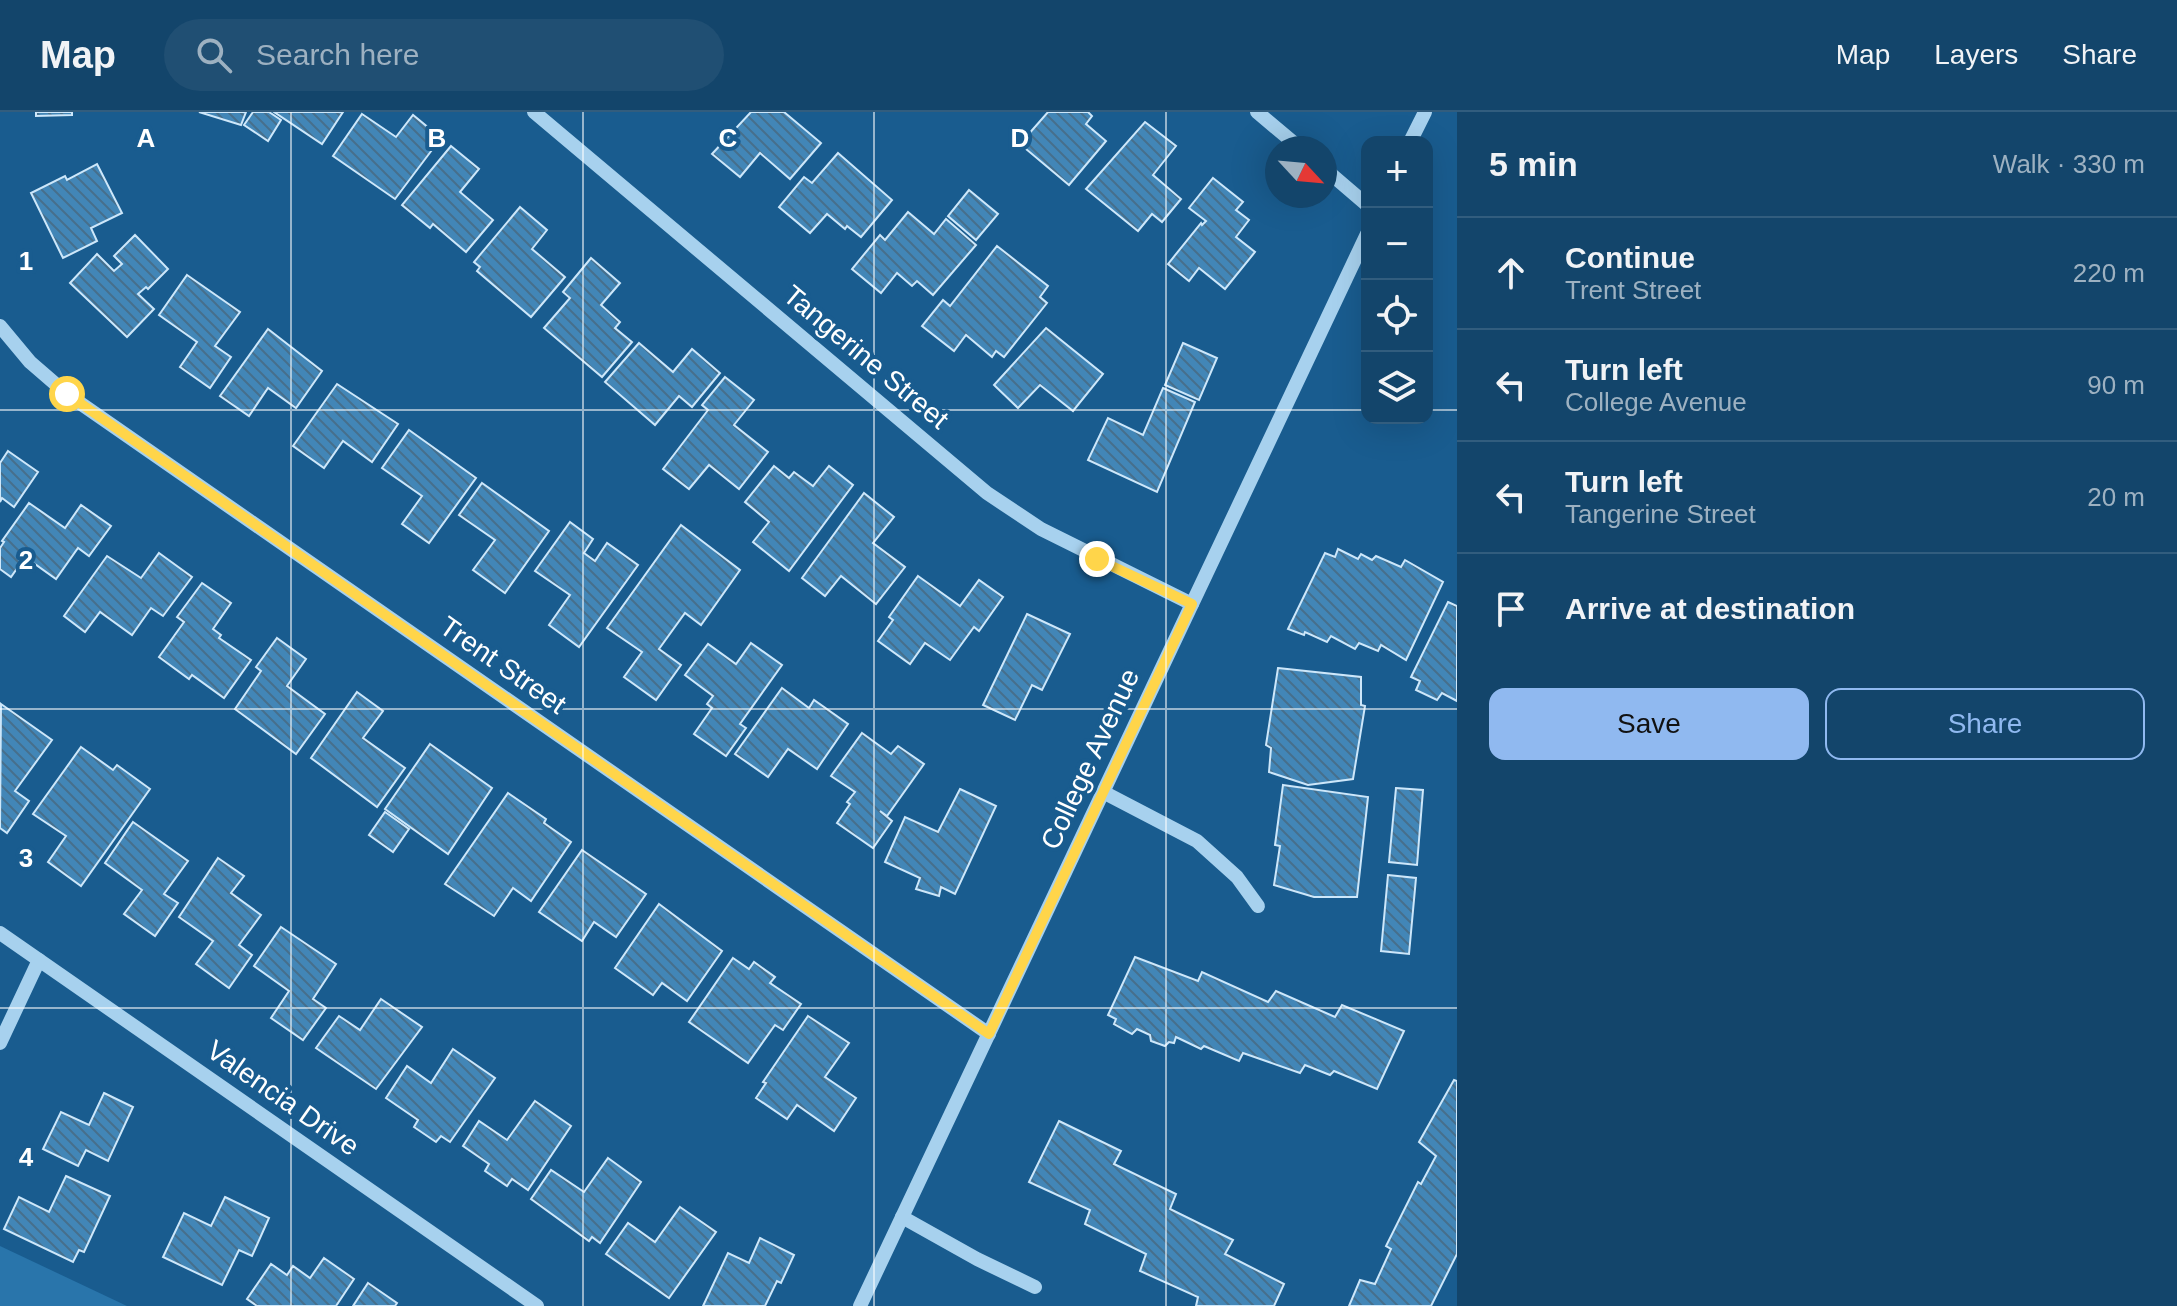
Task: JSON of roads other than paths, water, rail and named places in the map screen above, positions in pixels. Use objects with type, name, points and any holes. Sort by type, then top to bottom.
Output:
[{"type":"street","name":"Tangerine Street","points":[[534,112],[987,493],[1041,529],[1192,604]]},
{"type":"street","points":[[1257,112],[1286,136]]},
{"type":"street","points":[[1413,136],[1425,112]]},
{"type":"street","points":[[1337,179],[1361,200]]},
{"type":"street","name":"College Avenue","points":[[860,1306],[1361,247]]},
{"type":"street","name":"Trent Street","points":[[0,326],[30,362],[67,394],[989,1034]]},
{"type":"street","points":[[1103,792],[1197,841],[1237,877],[1258,906]]},
{"type":"street","name":"Valencia Drive","points":[[0,933],[537,1306]]},
{"type":"street","points":[[0,1043],[39,960]]},
{"type":"street","points":[[902,1217],[1035,1287]]}]
